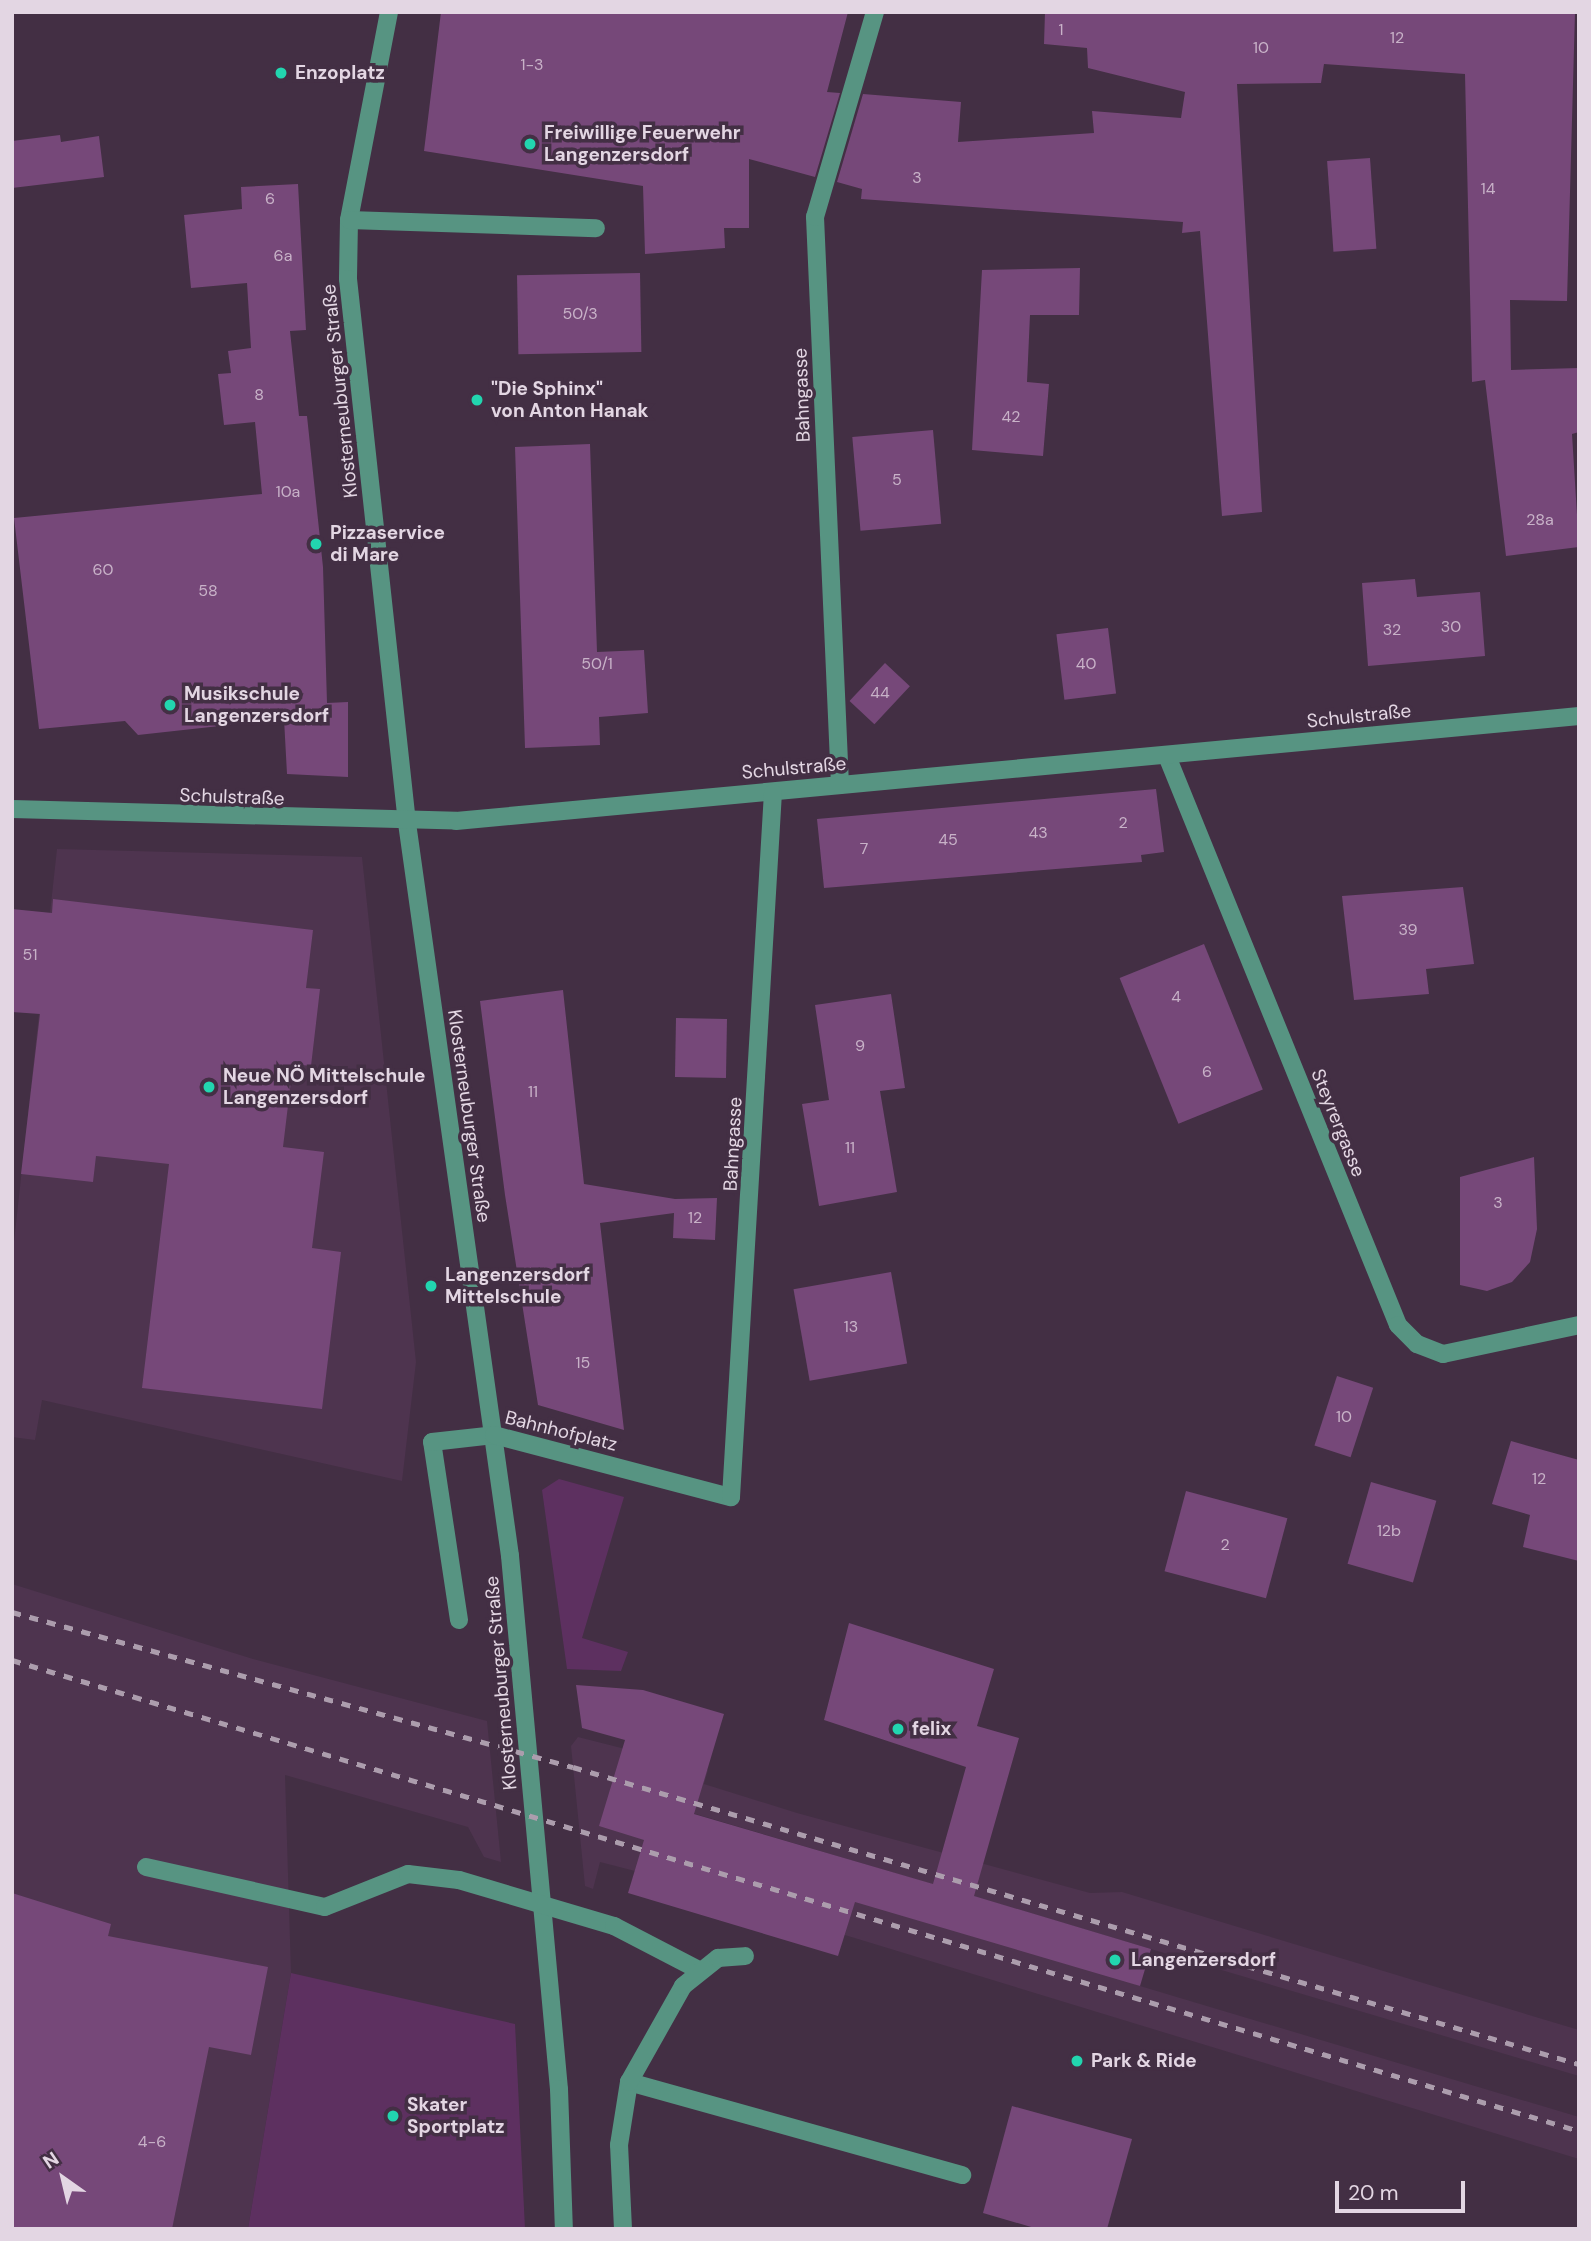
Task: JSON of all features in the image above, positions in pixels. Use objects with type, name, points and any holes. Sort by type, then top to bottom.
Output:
[{"type":"street","name":"Klosterneuburger Straße","points":[[389,12],[349,220],[348,279],[407,823],[494,1435],[559,2089],[564,2229]]},
{"type":"street","name":"Bahngasse","points":[[840,785],[815,217],[875,12]]},
{"type":"street","points":[[349,220],[596,228]]},
{"type":"street","name":"Schulstraße","points":[[12,809],[407,823],[773,793],[1579,716]]},
{"type":"street","name":"Steyrergasse","points":[[1167,756],[1398,1325],[1417,1344],[1443,1354],[1579,1325]]},
{"type":"street","name":"Bahngasse","points":[[732,1497],[773,793]]},
{"type":"street","name":"Bahnhofplatz","points":[[459,1620],[432,1442],[494,1435],[732,1497]]},
{"type":"street","points":[[146,1867],[325,1907],[408,1874],[459,1880],[653,1941],[699,1970]]},
{"type":"street","points":[[623,2229],[619,2145],[629,2082],[683,1986],[699,1970],[718,1958],[745,1956]]},
{"type":"street","points":[[629,2082],[962,2175]]},
{"type":"shaded area","name":"Neue NÖ Mittelschule Langenzersdorf","points":[[57,849],[362,857],[416,1362],[402,1481],[42,1400],[35,1440],[12,1437],[12,1260]]},
{"type":"shaded area","points":[[559,1479],[624,1497],[582,1638],[628,1652],[621,1671],[567,1669],[542,1490]]},
{"type":"shaded area","points":[[12,1584],[253,1659],[487,1721],[501,1862],[484,1857],[468,1827],[285,1775],[291,1973],[248,2229],[12,2229]]},
{"type":"shaded area","points":[[578,1737],[708,1770],[704,1784],[797,1813],[1090,1893],[1122,1892],[1579,2030],[1579,2076],[638,1797],[1140,1986],[1579,2117],[1579,2159],[635,1871],[600,1862],[593,1889],[585,1886],[571,1746]]},
{"type":"shaded area","name":"Skater Sportplatz","points":[[291,1973],[515,2024],[525,2229],[248,2229]]},
{"type":"building","points":[[441,12],[848,12],[827,92],[840,93],[815,177],[749,159],[749,228],[724,228],[725,248],[645,254],[643,186],[424,151]]},
{"type":"building","points":[[1045,12],[1575,12],[1567,301],[1510,300],[1511,370],[1579,368],[1579,432],[1572,434],[1579,547],[1506,556],[1485,380],[1472,382],[1465,74],[1324,64],[1321,83],[1237,84],[1262,512],[1222,516],[1200,231],[1182,233],[1183,222],[861,199],[862,189],[837,182],[863,94],[961,102],[958,142],[1094,133],[1092,111],[1181,118],[1185,92],[1088,68],[1087,48],[1044,44]]},
{"type":"building","points":[[60,135],[61,142],[99,136],[104,177],[12,188],[12,141]]},
{"type":"building","points":[[1370,158],[1376,249],[1333,252],[1327,161]]},
{"type":"building","points":[[298,184],[306,330],[290,331],[299,416],[307,416],[323,567],[327,703],[348,702],[348,777],[287,774],[284,719],[138,735],[125,721],[39,729],[14,518],[262,494],[255,422],[224,425],[218,374],[231,373],[228,351],[251,348],[247,283],[191,288],[184,215],[242,209],[241,187]]},
{"type":"building","points":[[1080,268],[1079,315],[1030,315],[1027,382],[1049,384],[1043,456],[972,450],[982,270]]},
{"type":"building","points":[[640,273],[641,352],[518,354],[517,275]]},
{"type":"building","points":[[933,430],[941,524],[861,531],[852,437]]},
{"type":"building","points":[[590,444],[597,652],[644,650],[648,713],[599,717],[600,745],[525,748],[515,447]]},
{"type":"building","points":[[1415,579],[1417,597],[1480,592],[1485,656],[1368,666],[1362,583]]},
{"type":"building","points":[[1108,628],[1116,694],[1064,700],[1056,634]]},
{"type":"building","points":[[885,663],[910,686],[874,724],[850,701]]},
{"type":"building","points":[[1156,789],[1164,852],[1141,855],[1142,862],[824,888],[817,819]]},
{"type":"building","points":[[1463,887],[1474,964],[1426,969],[1429,994],[1354,1000],[1342,896]]},
{"type":"building","name":"Neue NÖ Mittelschule Langenzersdorf","points":[[53,899],[313,930],[306,988],[320,989],[311,1066],[293,1064],[283,1147],[324,1152],[312,1248],[341,1252],[322,1409],[142,1388],[169,1164],[96,1156],[93,1182],[21,1174],[40,1014],[12,1012],[12,909],[52,913]]},
{"type":"building","points":[[1204,944],[1263,1090],[1178,1124],[1120,978]]},
{"type":"building","points":[[563,990],[584,1184],[675,1199],[717,1198],[715,1240],[673,1238],[674,1213],[600,1223],[624,1430],[538,1405],[505,1195],[480,1001]]},
{"type":"building","points":[[891,994],[905,1088],[880,1091],[897,1192],[819,1206],[802,1104],[829,1100],[815,1005]]},
{"type":"building","points":[[676,1018],[727,1019],[726,1078],[675,1077]]},
{"type":"building","points":[[1534,1157],[1537,1229],[1530,1262],[1512,1282],[1487,1291],[1460,1285],[1460,1177]]},
{"type":"building","points":[[891,1272],[907,1364],[810,1381],[794,1289]]},
{"type":"building","points":[[1337,1376],[1373,1388],[1351,1457],[1314,1445]]},
{"type":"building","points":[[1511,1441],[1579,1460],[1579,1561],[1523,1547],[1530,1515],[1492,1504]]},
{"type":"building","points":[[1371,1482],[1436,1501],[1413,1582],[1348,1564]]},
{"type":"building","points":[[1186,1491],[1287,1518],[1266,1598],[1165,1571]]},
{"type":"building","points":[[849,1623],[994,1669],[977,1726],[1019,1738],[974,1896],[1151,1949],[1140,1986],[855,1902],[838,1956],[628,1893],[644,1840],[599,1826],[625,1740],[582,1728],[576,1685],[643,1690],[724,1714],[694,1814],[933,1884],[966,1767],[824,1720]]},
{"type":"building","points":[[12,1893],[111,1924],[108,1936],[268,1967],[251,2055],[209,2047],[172,2229],[12,2229]]},
{"type":"building","points":[[1012,2106],[1132,2139],[1107,2229],[1038,2229],[983,2213]]},
{"type":"railway","points":[[12,1612],[573,1767],[1579,2064]]},
{"type":"railway","points":[[12,1660],[1579,2131]]},
{"type":"place","name":"Enzoplatz","points":[[281,73]]},
{"type":"place","name":"Freiwillige Feuerwehr Langenzersdorf","points":[[530,144]]},
{"type":"place","name":"\"Die Sphinx\" von Anton Hanak","points":[[477,400]]},
{"type":"place","name":"Pizzaservice di Mare","points":[[316,544]]},
{"type":"place","name":"Musikschule Langenzersdorf","points":[[170,705]]},
{"type":"place","name":"Neue NÖ Mittelschule Langenzersdorf","points":[[209,1087]]},
{"type":"place","name":"Langenzersdorf Mittelschule","points":[[431,1286]]},
{"type":"place","name":"felix","points":[[898,1729]]},
{"type":"place","name":"Langenzersdorf","points":[[1115,1960]]},
{"type":"place","name":"Park & Ride","points":[[1077,2061]]},
{"type":"place","name":"Skater Sportplatz","points":[[393,2116]]}]
